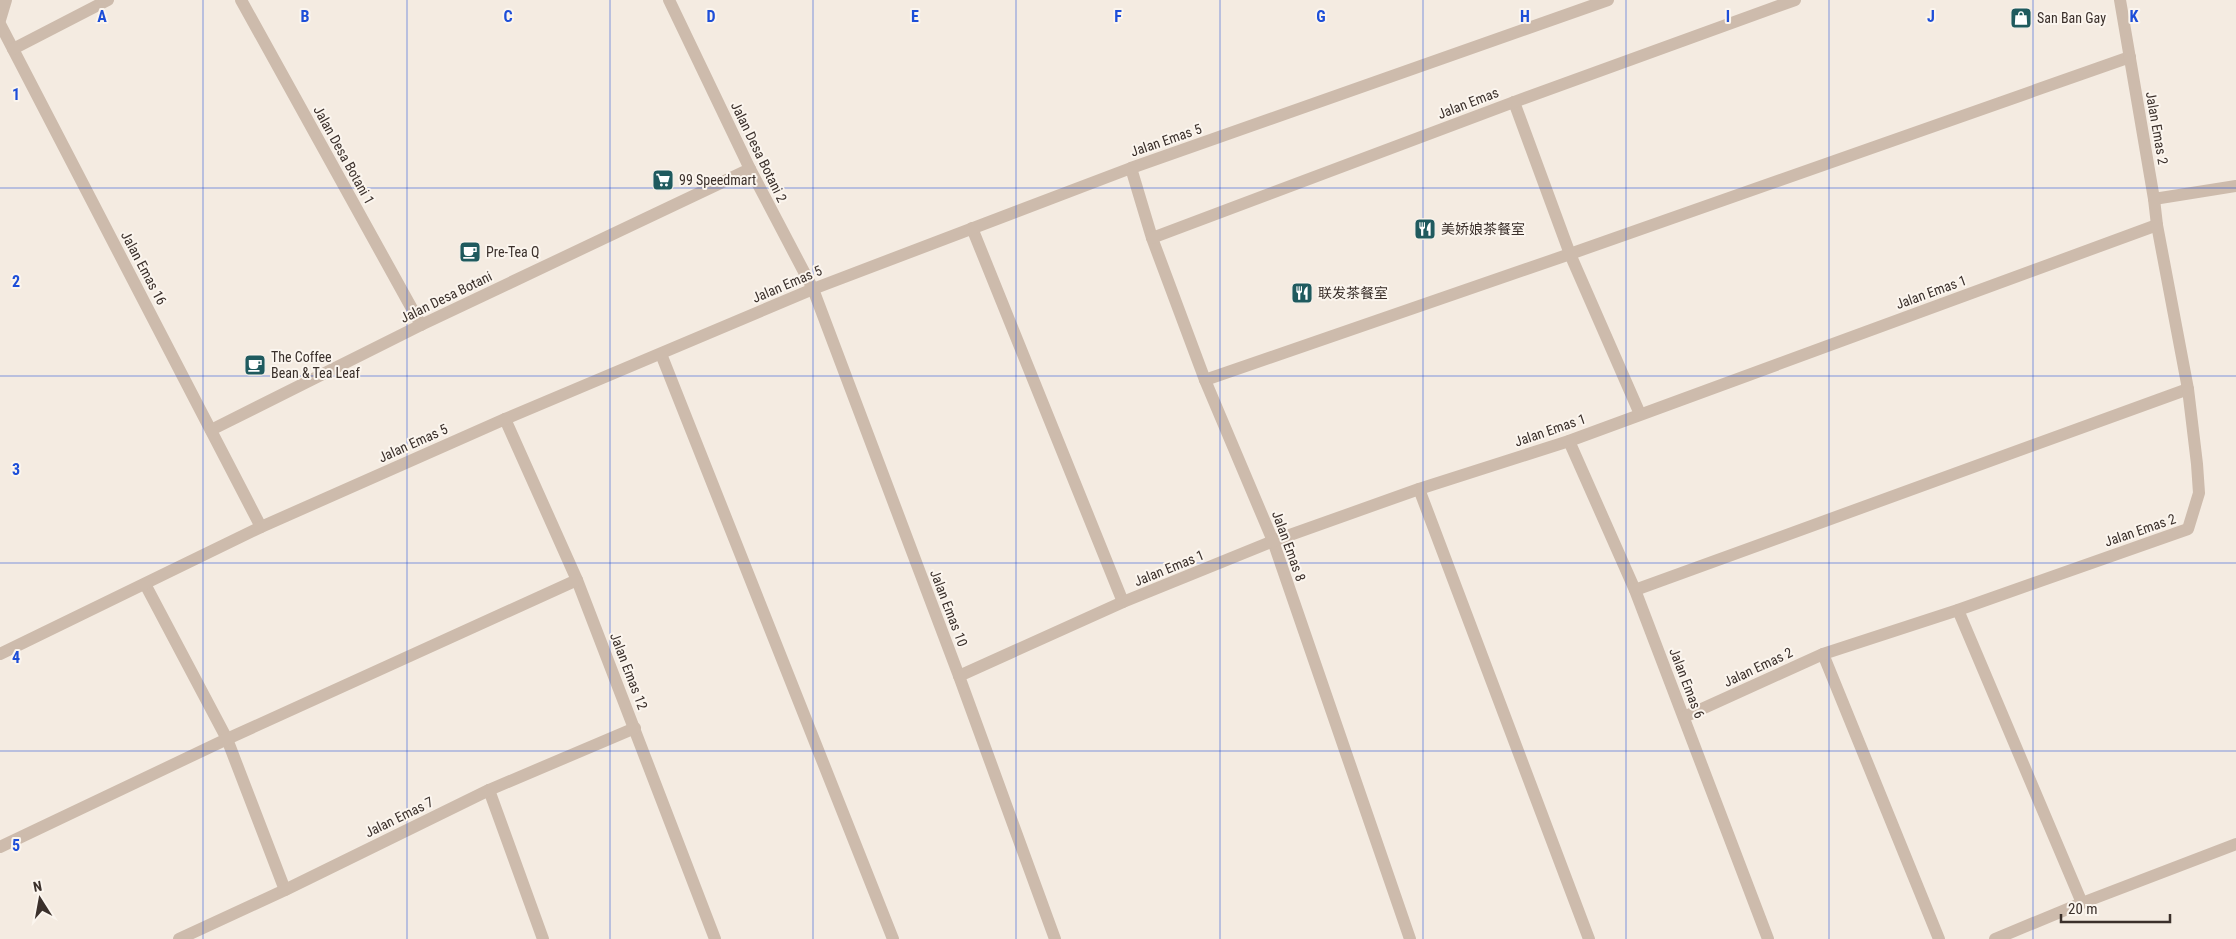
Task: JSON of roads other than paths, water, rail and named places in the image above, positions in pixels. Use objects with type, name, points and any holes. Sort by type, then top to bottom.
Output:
[{"type":"street","points":[[0,22],[6,0]]},
{"type":"street","points":[[12,49],[108,0]]},
{"type":"street","name":"Jalan Desa Botani 1","points":[[241,0],[421,325]]},
{"type":"street","name":"Jalan Desa Botani 2","points":[[669,0],[750,170],[813,289]]},
{"type":"street","name":"Jalan Emas 5","points":[[0,654],[261,527],[505,419],[813,289],[1131,168],[1608,0]]},
{"type":"street","name":"Jalan Emas","points":[[1152,238],[1514,102],[1795,0]]},
{"type":"street","name":"Jalan Emas 2","points":[[1684,717],[1823,654],[1958,610],[2188,529],[2199,494],[2188,389],[2157,225],[2120,0]]},
{"type":"street","name":"Jalan Emas 16","points":[[0,22],[12,49],[261,527]]},
{"type":"street","points":[[1205,380],[2130,58]]},
{"type":"street","points":[[1514,102],[1570,254],[1640,414]]},
{"type":"street","name":"Jalan Emas 8","points":[[1131,168],[1152,238],[1205,380],[1273,541],[1410,939]]},
{"type":"street","name":"Jalan Desa Botani","points":[[211,430],[421,325],[750,170]]},
{"type":"street","points":[[2154,199],[2236,186]]},
{"type":"street","name":"Jalan Emas 1","points":[[959,676],[1123,602],[1273,541],[1419,489],[1569,441],[2157,225]]},
{"type":"street","points":[[972,228],[1123,602]]},
{"type":"street","name":"Jalan Emas 10","points":[[813,289],[959,676],[1054,939]]},
{"type":"street","points":[[661,354],[893,939]]},
{"type":"street","points":[[1634,590],[2188,389]]},
{"type":"street","name":"Jalan Emas 12","points":[[505,419],[577,580],[715,939]]},
{"type":"street","name":"Jalan Emas 6","points":[[1569,441],[1634,590],[1768,939]]},
{"type":"street","points":[[1419,489],[1589,939]]},
{"type":"street","points":[[0,847],[227,740],[577,580]]},
{"type":"street","points":[[145,584],[227,740],[285,890]]},
{"type":"street","points":[[1958,610],[2082,903]]},
{"type":"street","points":[[1823,654],[1939,939]]},
{"type":"street","name":"Jalan Emas 7","points":[[179,939],[285,890],[489,790],[635,728]]},
{"type":"street","points":[[489,790],[542,939]]},
{"type":"street","points":[[1994,939],[2236,844]]},
{"type":"place","name":"San Ban Gay","points":[[2021,18]]},
{"type":"place","name":"99 Speedmart","points":[[663,180]]},
{"type":"place","name":"美娇娘茶餐室","points":[[1425,229]]},
{"type":"place","name":"Pre-Tea Q","points":[[470,252]]},
{"type":"place","name":"联发茶餐室","points":[[1302,293]]},
{"type":"place","name":"The Coffee Bean & Tea Leaf","points":[[255,365]]}]
